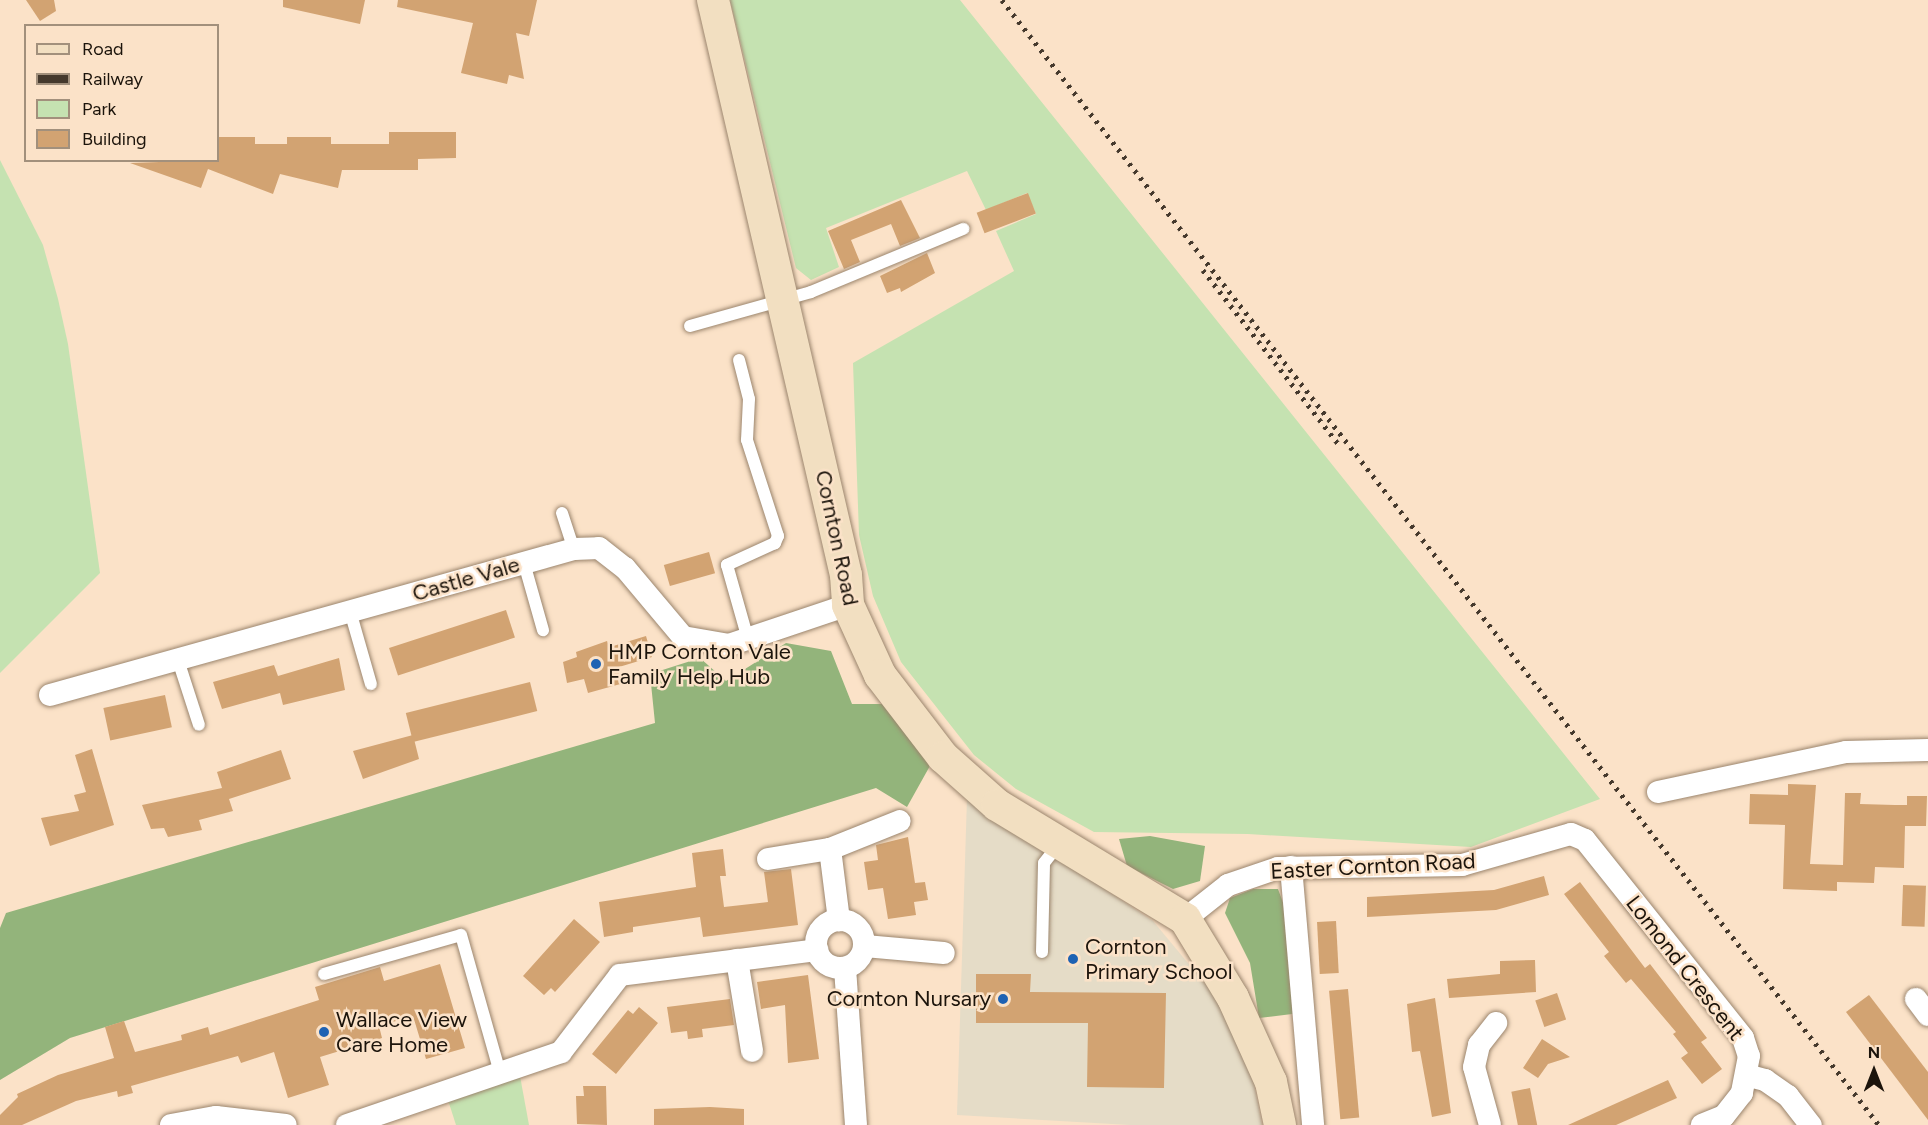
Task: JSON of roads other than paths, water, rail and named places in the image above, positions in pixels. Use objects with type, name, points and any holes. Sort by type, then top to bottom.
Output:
[{"type":"main road","name":"Cornton Road","points":[[713,0],[846,574],[849,605],[880,675],[943,757],[997,805],[1058,845],[1185,919],[1233,998],[1271,1083],[1280,1125]]},
{"type":"street","name":"Castle Vale","points":[[50,695],[574,549],[599,548],[625,568],[683,637],[729,645],[849,605]]},
{"type":"street","points":[[1658,792],[1846,752],[1928,750]]},
{"type":"street","points":[[768,860],[830,849],[900,820]]},
{"type":"street","name":"Easter Cornton Road","points":[[1185,919],[1228,885],[1252,874],[1291,867],[1462,865],[1571,834]]},
{"type":"street","name":"Lomond Crescent","points":[[1571,834],[1585,840],[1743,1038],[1749,1056],[1746,1075]]},
{"type":"street","points":[[830,849],[839,920]]},
{"type":"street","points":[[1291,867],[1313,1125]]},
{"type":"street","points":[[839,920],[855,925],[865,946],[858,960],[845,968],[824,962],[817,950],[821,929],[839,920]]},
{"type":"street","points":[[865,946],[944,953]]},
{"type":"street","points":[[347,1125],[561,1052],[620,975],[817,950]]},
{"type":"street","points":[[737,960],[752,1051]]},
{"type":"street","points":[[845,968],[856,1125]]},
{"type":"street","points":[[1490,1125],[1474,1067],[1479,1045],[1496,1023]]},
{"type":"street","points":[[1702,1125],[1724,1116],[1735,1105],[1746,1075],[1765,1080],[1788,1096],[1811,1125]]},
{"type":"street","points":[[171,1125],[216,1116],[285,1125]]},
{"type":"lane","points":[[690,326],[811,292],[963,229]]},
{"type":"lane","points":[[739,360],[749,399],[747,440],[778,536],[775,543],[727,565],[748,639]]},
{"type":"lane","points":[[562,513],[574,549]]},
{"type":"lane","points":[[524,562],[543,630]]},
{"type":"lane","points":[[350,611],[371,684]]},
{"type":"lane","points":[[178,660],[199,725]]},
{"type":"lane","points":[[1042,951],[1044,863],[1058,845]]},
{"type":"lane","points":[[324,974],[461,935],[500,1073]]},
{"type":"railway","points":[[1002,0],[1879,1125]]},
{"type":"railway","points":[[1203,270],[1339,445]]},
{"type":"place","name":"HMP Cornton Vale Family Help Hub","points":[[596,664]]},
{"type":"place","name":"Cornton Primary School","points":[[1073,959]]},
{"type":"place","name":"Cornton Nursary","points":[[1003,999]]},
{"type":"place","name":"Wallace View Care Home","points":[[324,1032]]}]
